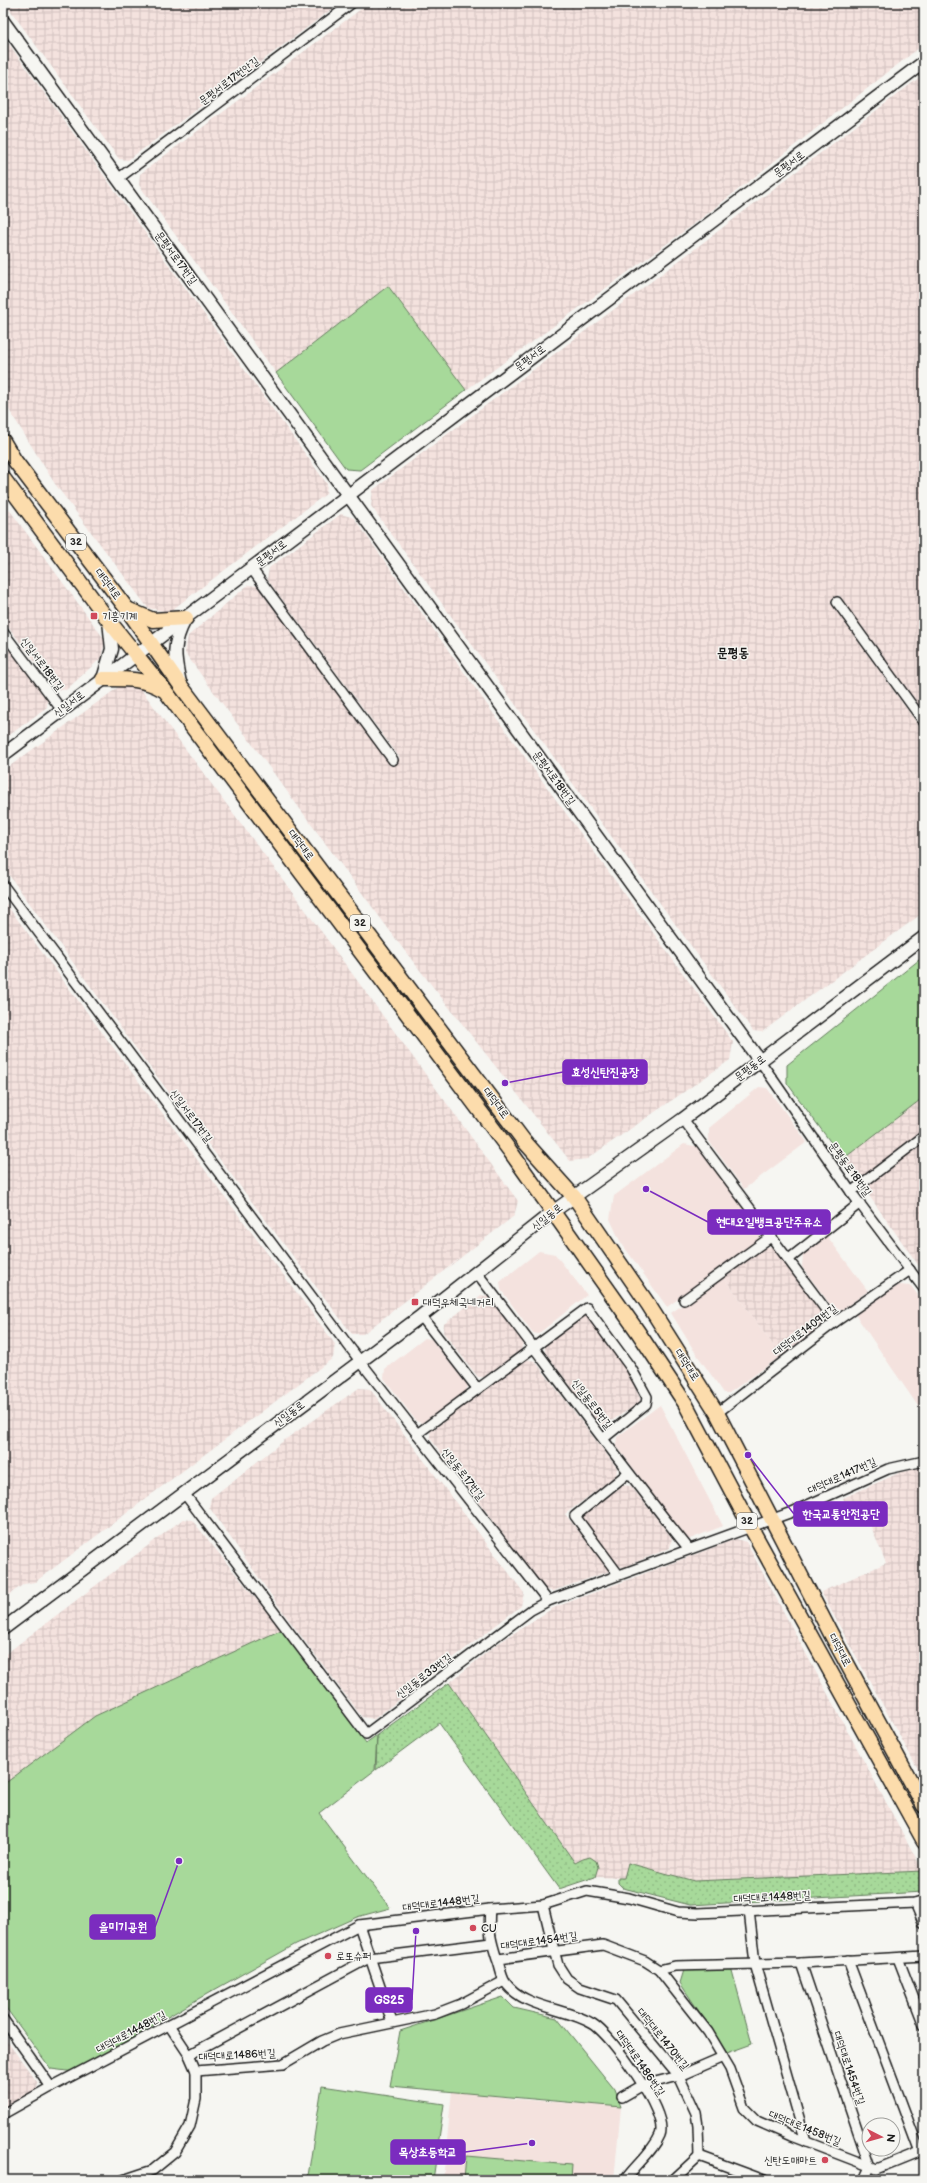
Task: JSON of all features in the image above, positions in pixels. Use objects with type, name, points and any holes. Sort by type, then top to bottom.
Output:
[{"type":"main road","name":"문평서로17번길","points":[[3,21],[119,178],[348,496]]},
{"type":"main road","name":"문평서로","points":[[135,654],[186,618],[924,62]]},
{"type":"main road","name":"대덕대로","points":[[3,441],[15,461],[127,609],[181,686],[524,1141],[575,1198],[648,1304],[717,1413],[924,1806]]},
{"type":"main road","name":"대덕대로","points":[[3,478],[135,654],[166,692],[554,1211],[685,1403],[750,1526],[924,1841]]},
{"type":"main road","name":"문평서로18번길","points":[[348,496],[760,1061]]},
{"type":"main road","points":[[127,609],[154,620],[186,618]]},
{"type":"main road","points":[[181,686],[174,649],[176,636],[186,618]]},
{"type":"main road","points":[[110,621],[112,649],[103,679],[134,679],[150,682],[166,692]]},
{"type":"main road","name":"신일서로","points":[[3,754],[135,654]]},
{"type":"main road","name":"문평동로","points":[[575,1198],[683,1119],[924,937]]},
{"type":"main road","name":"신일동로","points":[[3,1629],[477,1274],[554,1211],[575,1198]]},
{"type":"street","name":"문평서로17번안길","points":[[119,178],[352,3]]},
{"type":"street","points":[[251,568],[393,760]]},
{"type":"street","points":[[837,602],[924,722]]},
{"type":"street","name":"신일서로18번길","points":[[3,632],[62,709]]},
{"type":"street","name":"신일서로17번길","points":[[3,885],[360,1361]]},
{"type":"street","name":"문평동로18번길","points":[[760,1061],[851,1192],[924,1288]]},
{"type":"street","points":[[683,1119],[835,1322]]},
{"type":"street","points":[[851,1192],[924,1136]]},
{"type":"street","points":[[789,1259],[860,1203]]},
{"type":"street","points":[[684,1300],[772,1236]]},
{"type":"street","name":"대덕대로1409번길","points":[[717,1413],[835,1322],[910,1270]]},
{"type":"street","name":"신일동로5번길","points":[[477,1274],[604,1438],[628,1474],[689,1549]]},
{"type":"street","points":[[417,1434],[477,1388],[587,1308],[631,1368],[647,1397],[646,1404],[604,1438]]},
{"type":"street","points":[[421,1316],[477,1388]]},
{"type":"street","name":"신일동로17번길","points":[[360,1361],[548,1601]]},
{"type":"street","name":"대덕대로1417번길","points":[[772,1518],[792,1512],[888,1469],[924,1461]]},
{"type":"street","points":[[618,1574],[575,1516],[628,1474]]},
{"type":"street","name":"신일동로33번길","points":[[184,1493],[366,1734],[531,1610],[548,1601],[618,1574],[772,1518]]},
{"type":"street","name":"대덕대로1448번길","points":[[3,2114],[51,2087],[359,1925],[490,1909],[543,1905],[587,1891],[629,1898],[678,1912],[915,1903],[924,1900]]},
{"type":"street","points":[[915,1903],[924,1924]]},
{"type":"street","name":"대덕대로1470번길","points":[[543,1905],[558,1965],[567,1979],[580,1988],[616,2000],[679,2076],[696,2113],[699,2156]]},
{"type":"street","points":[[490,1909],[491,1943]]},
{"type":"street","points":[[749,1910],[755,1964],[806,2142]]},
{"type":"street","points":[[359,1925],[392,2022]]},
{"type":"street","name":"대덕대로1454번길","points":[[189,2055],[369,1958],[491,1943],[498,1959],[554,1950],[603,1945],[645,1961],[659,1970]]},
{"type":"street","points":[[659,1970],[674,1966],[801,1963],[924,1956]]},
{"type":"street","points":[[898,1958],[924,2025]]},
{"type":"street","points":[[498,1959],[504,1981]]},
{"type":"street","points":[[848,1960],[922,2151],[877,2169],[870,2168],[864,2180]]},
{"type":"street","name":"대덕대로1454번길","points":[[801,1963],[870,2168]]},
{"type":"street","name":"대덕대로1458번길","points":[[659,1970],[708,2032],[730,2070],[744,2108],[752,2117],[757,2121],[870,2168]]},
{"type":"street","name":"대덕대로1486번길","points":[[169,2025],[189,2055],[196,2072],[283,2064],[322,2041],[339,2034],[446,2011],[504,1981],[520,1997],[532,2003],[555,2008],[594,2025],[606,2035],[643,2085],[658,2113],[661,2124],[660,2134],[650,2150],[624,2180]]},
{"type":"street","points":[[3,2019],[51,2087]]},
{"type":"street","points":[[622,2097],[643,2085],[679,2076],[723,2057]]},
{"type":"street","points":[[125,2180],[153,2170],[175,2152],[190,2126],[196,2099],[196,2072]]},
{"type":"street","points":[[673,2180],[699,2156],[764,2180]]},
{"type":"shaded area","points":[[5,3],[340,3],[128,160],[119,159]]},
{"type":"shaded area","points":[[369,3],[924,3],[924,44],[698,221],[466,390],[388,286],[276,373],[139,185],[140,174]]},
{"type":"shaded area","points":[[3,36],[327,484],[326,494],[169,612],[148,608],[55,484],[3,400]]},
{"type":"shaded area","points":[[924,74],[924,712],[839,595],[830,602],[924,733],[924,912],[762,1032],[753,1031],[371,506],[373,490],[692,251]]},
{"type":"shaded area","points":[[3,501],[105,640],[101,658],[66,690],[56,689],[3,620]]},
{"type":"shaded area","points":[[341,514],[354,518],[508,734],[733,1042],[730,1060],[587,1159],[570,1161],[404,950],[185,653],[188,636],[248,585],[257,586],[390,765],[400,758],[267,579],[269,568]]},
{"type":"shaded area","points":[[3,641],[47,699],[47,707],[3,740]]},
{"type":"shaded area","points":[[120,686],[140,688],[321,931],[518,1201],[514,1216],[363,1334],[352,1334],[146,1062],[3,867],[3,771]]},
{"type":"shaded area","points":[[3,900],[335,1344],[333,1358],[35,1582],[24,1584],[3,1599]]},
{"type":"shaded area","points":[[759,1087],[767,1088],[807,1142],[744,1189],[709,1141],[709,1128]]},
{"type":"shaded area","points":[[924,1097],[924,1273],[843,1159]]},
{"type":"shaded area","points":[[684,1144],[699,1147],[718,1170],[761,1230],[759,1241],[667,1307],[620,1241],[610,1219],[614,1196]]},
{"type":"shaded area","points":[[827,1236],[868,1291],[843,1309],[833,1308],[802,1267],[803,1254]]},
{"type":"shaded area","points":[[764,1247],[774,1247],[823,1311],[822,1325],[781,1356],[723,1276]]},
{"type":"shaded area","points":[[539,1251],[555,1254],[587,1295],[538,1334],[533,1333],[501,1290],[500,1282]]},
{"type":"shaded area","points":[[723,1276],[781,1356],[729,1393],[724,1393],[695,1352],[671,1313]]},
{"type":"shaded area","points":[[899,1285],[911,1286],[924,1303],[924,1415],[855,1314]]},
{"type":"shaded area","points":[[481,1295],[488,1297],[523,1342],[521,1350],[484,1377],[478,1377],[443,1332],[444,1324]]},
{"type":"shaded area","points":[[583,1316],[589,1316],[629,1374],[640,1398],[639,1403],[605,1425],[600,1425],[545,1352],[545,1344]]},
{"type":"shaded area","points":[[425,1338],[431,1339],[468,1386],[466,1391],[422,1423],[416,1421],[384,1378],[385,1369]]},
{"type":"shaded area","points":[[524,1359],[535,1361],[617,1468],[616,1476],[565,1514],[610,1571],[553,1591],[546,1590],[430,1438],[430,1432]]},
{"type":"shaded area","points":[[359,1388],[370,1389],[524,1593],[521,1606],[374,1719],[362,1717],[283,1612],[209,1507],[211,1498],[286,1439]]},
{"type":"shaded area","points":[[660,1405],[723,1526],[690,1539],[685,1538],[616,1445],[617,1437]]},
{"type":"shaded area","points":[[924,1467],[924,1780],[821,1592],[886,1563],[867,1517],[854,1522],[843,1498],[899,1473]]},
{"type":"shaded area","points":[[621,1485],[631,1486],[672,1538],[670,1548],[624,1567],[618,1566],[582,1520],[583,1513]]},
{"type":"shaded area","points":[[183,1519],[192,1520],[281,1630],[95,1716],[3,1785],[3,1656]]},
{"type":"shaded area","points":[[736,1539],[746,1542],[923,1871],[694,1881],[628,1864],[624,1878],[595,1877],[598,1867],[583,1859],[576,1864],[449,1683],[497,1644],[553,1608]]},
{"type":"shaded area","points":[[3,2036],[38,2083],[36,2093],[3,2111]]},
{"type":"shaded area","points":[[452,2090],[516,2099],[621,2107],[614,2180],[443,2180]]},
{"type":"green space","points":[[388,286],[466,390],[360,470],[346,469],[276,373]]},
{"type":"green space","points":[[924,956],[924,1097],[843,1159],[787,1083],[787,1065]]},
{"type":"green space","points":[[281,1630],[366,1743],[377,1735],[375,1770],[319,1813],[390,1908],[357,1917],[296,1944],[198,1999],[75,2072],[51,2069],[3,2004],[3,1785],[95,1716]]},
{"type":"green space","points":[[449,1683],[575,1863],[590,1857],[596,1861],[598,1867],[595,1877],[559,1889],[439,1723],[376,1770],[377,1735]]},
{"type":"green space","points":[[628,1863],[694,1881],[923,1871],[923,1892],[690,1905],[623,1888],[618,1883],[618,1878],[624,1878]]},
{"type":"green space","points":[[731,1967],[752,2044],[727,2053],[680,1983],[684,1970]]},
{"type":"green space","points":[[503,1997],[514,2008],[557,2018],[615,2090],[621,2107],[390,2086],[400,2031]]},
{"type":"green space","points":[[322,2086],[444,2104],[433,2180],[337,2180],[308,2176]]},
{"type":"green space","points":[[466,2156],[572,2165],[571,2180],[464,2180]]},
{"type":"place","name":"기흥기계","points":[[94,616]]},
{"type":"place","name":"효성신탄진공장","points":[[505,1083]]},
{"type":"place","name":"현대오일뱅크공단주유소","points":[[646,1189]]},
{"type":"place","name":"대덕우체국네거리","points":[[415,1302]]},
{"type":"place","name":"한국교통안전공단","points":[[748,1455]]},
{"type":"place","name":"을미기공원","points":[[179,1861]]},
{"type":"place","name":"CU","points":[[473,1928]]},
{"type":"place","name":"GS25","points":[[416,1931]]},
{"type":"place","name":"로또슈퍼","points":[[328,1956]]},
{"type":"place","name":"목상초등학교","points":[[532,2143]]},
{"type":"place","name":"신탄도매마트","points":[[825,2160]]},
{"type":"district","name":"문평동","points":[[733,653]]}]
